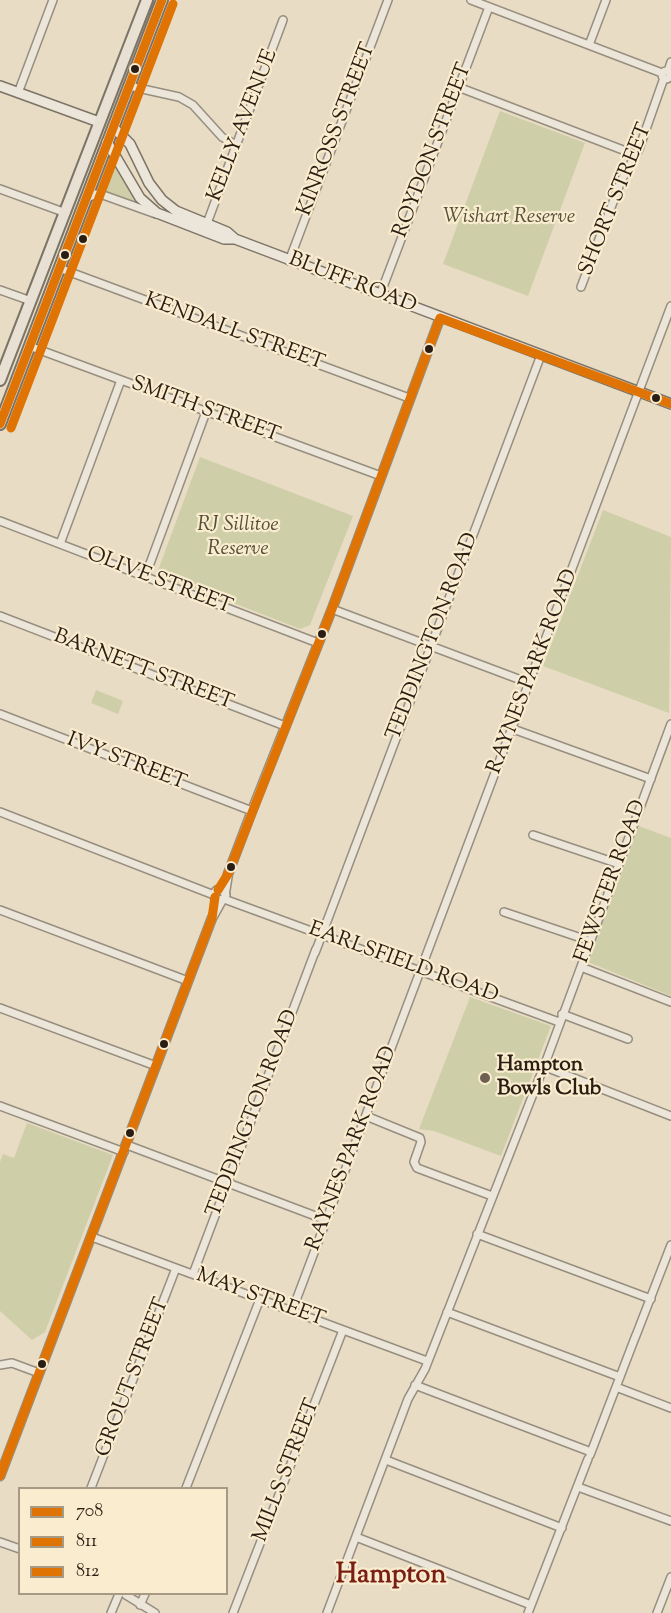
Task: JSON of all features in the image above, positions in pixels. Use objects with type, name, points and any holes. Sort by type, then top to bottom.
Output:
[{"type":"main road","points":[[0,380],[66,213],[96,123],[147,0]]},
{"type":"main road","points":[[0,424],[162,0]]},
{"type":"main road","points":[[0,86],[113,128]]},
{"type":"main road","points":[[96,123],[107,142]]},
{"type":"main road","name":"BLUFF ROAD","points":[[113,128],[130,144],[149,183],[162,200],[176,211],[206,227]]},
{"type":"main road","name":"BLUFF ROAD","points":[[107,142],[140,198],[149,208],[162,215],[227,232],[235,239],[289,261],[671,405]]},
{"type":"main road","points":[[78,177],[92,182]]},
{"type":"main road","points":[[46,263],[59,268]]},
{"type":"street","points":[[18,93],[53,0]]},
{"type":"street","name":"KINROSS STREET","points":[[289,261],[388,0]]},
{"type":"street","points":[[471,0],[667,75]]},
{"type":"street","points":[[589,45],[606,0]]},
{"type":"street","name":"ROYDON STREET","points":[[380,295],[489,7]]},
{"type":"street","name":"KELLY AVENUE","points":[[206,227],[283,20]]},
{"type":"street","name":"SHORT STREET","points":[[581,287],[621,181],[636,155],[671,62]]},
{"type":"street","points":[[129,86],[179,97],[193,105],[222,137],[236,145]]},
{"type":"street","points":[[458,87],[636,155]]},
{"type":"street","points":[[0,189],[66,213]]},
{"type":"street","name":"BLUFF ROAD","points":[[85,199],[101,194],[162,215]]},
{"type":"street","name":"KENDALL STREET","points":[[59,268],[409,399]]},
{"type":"street","points":[[0,290],[31,301]]},
{"type":"street","name":"RAYNES PARK ROAD","points":[[292,1311],[671,306]]},
{"type":"street","points":[[0,1476],[252,811],[332,609],[440,318]]},
{"type":"street","name":"SMITH STREET","points":[[29,346],[381,476]]},
{"type":"street","name":"TEDDINGTON ROAD","points":[[193,1275],[541,355]]},
{"type":"street","points":[[60,544],[121,380]]},
{"type":"street","points":[[145,577],[206,412]]},
{"type":"street","name":"OLIVE STREET","points":[[0,521],[318,643]]},
{"type":"street","points":[[332,609],[530,683]]},
{"type":"street","name":"BARNETT STREET","points":[[0,616],[285,726]]},
{"type":"street","name":"IVY STREET","points":[[0,714],[252,811]]},
{"type":"street","name":"FEWSTER ROAD","points":[[327,1613],[415,1385],[447,1312],[543,1066],[671,724]]},
{"type":"street","points":[[513,729],[651,779]]},
{"type":"street","name":"EARLSFIELD ROAD","points":[[0,812],[420,971],[628,1039]]},
{"type":"street","points":[[533,835],[619,864]]},
{"type":"street","points":[[0,910],[188,981]]},
{"type":"street","points":[[504,912],[590,941]]},
{"type":"street","points":[[580,967],[671,1002]]},
{"type":"street","points":[[0,1008],[156,1066]]},
{"type":"street","points":[[543,1066],[671,1116]]},
{"type":"street","points":[[0,1106],[228,1183],[326,1220]]},
{"type":"street","points":[[366,1116],[420,1138],[421,1142],[414,1162],[419,1170],[492,1196]]},
{"type":"street","points":[[477,1234],[651,1299]]},
{"type":"street","name":"MAY STREET","points":[[92,1237],[427,1361]]},
{"type":"street","points":[[356,1538],[530,1609],[579,1485],[583,1467],[590,1455],[671,1245]]},
{"type":"street","name":"GROUT STREET","points":[[91,1487],[177,1268]]},
{"type":"street","points":[[186,1487],[260,1299]]},
{"type":"street","points":[[447,1312],[620,1377]]},
{"type":"street","name":"MILLS STREET","points":[[233,1613],[343,1330]]},
{"type":"street","points":[[0,1365],[12,1363],[39,1373]]},
{"type":"street","points":[[415,1385],[590,1455]]},
{"type":"street","points":[[616,1387],[671,1408]]},
{"type":"street","points":[[386,1460],[562,1528]]},
{"type":"street","points":[[579,1485],[670,1522]]},
{"type":"street","points":[[0,1542],[18,1548]]},
{"type":"street","points":[[657,1613],[671,1577]]},
{"type":"street","points":[[112,1611],[122,1595],[155,1613]]},
{"type":"street","points":[[140,1605],[145,1595]]},
{"type":"green space","name":"Wishart Reserve","points":[[500,111],[585,143],[528,296],[443,264]]},
{"type":"green space","points":[[112,161],[142,206],[100,190]]},
{"type":"green space","name":"RJ Sillitoe Reserve","points":[[200,457],[353,516],[310,625],[300,629],[157,573]]},
{"type":"green space","points":[[603,510],[671,537],[669,713],[543,666]]},
{"type":"green space","points":[[96,690],[123,701],[118,714],[91,703]]},
{"type":"green space","points":[[639,826],[671,838],[671,996],[588,962]]},
{"type":"green space","name":"Hampton Bowls Club","points":[[470,997],[551,1026],[501,1156],[434,1131],[419,1129]]},
{"type":"green space","points":[[27,1123],[113,1155],[45,1332],[32,1340],[0,1311],[0,1162],[3,1154],[14,1158]]},
{"type":"transit line","name":"811","points":[[0,424],[162,0]]},
{"type":"transit line","name":"812","points":[[11,428],[173,4]]},
{"type":"transit line","name":"708","points":[[440,318],[671,404]]},
{"type":"transit line","name":"708","points":[[218,890],[228,874],[332,609],[440,318]]},
{"type":"transit line","name":"708","points":[[0,1476],[212,918],[215,897]]},
{"type":"place","name":"Hampton Bowls Club","points":[[485,1078]]},
{"type":"district","name":"Hampton","points":[[391,1577]]}]
